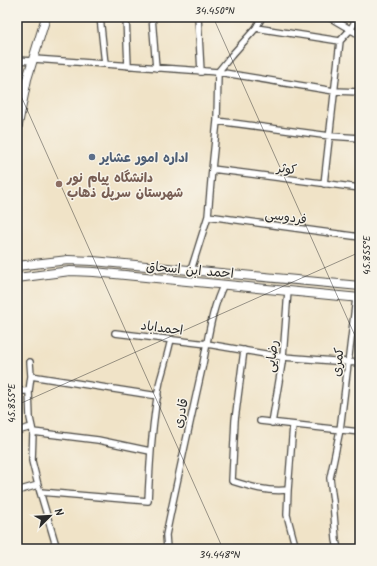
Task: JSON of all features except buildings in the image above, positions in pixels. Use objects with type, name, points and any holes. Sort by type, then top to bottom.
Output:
[{"type":"main road","points":[[17,130],[27,79],[46,17]]},
{"type":"main road","name":"احمد ابن اسحاق","points":[[17,266],[68,260],[93,261],[360,286]]},
{"type":"main road","name":"احمد ابن اسحاق","points":[[17,278],[70,271],[94,272],[358,298]]},
{"type":"main road","points":[[200,282],[204,280],[204,273],[201,271]]},
{"type":"main road","points":[[224,284],[221,283],[220,278],[221,275],[226,274]]},
{"type":"street","points":[[100,17],[105,64]]},
{"type":"street","points":[[126,17],[128,66]]},
{"type":"street","points":[[152,17],[156,68]]},
{"type":"street","points":[[198,17],[201,72]]},
{"type":"street","points":[[192,270],[208,216],[218,121],[218,72],[256,28],[262,17]]},
{"type":"street","points":[[329,17],[360,35]]},
{"type":"street","points":[[324,184],[340,41],[350,30],[358,17]]},
{"type":"street","points":[[256,28],[340,41]]},
{"type":"street","points":[[17,60],[105,64],[201,72],[218,72],[334,91],[360,92]]},
{"type":"street","points":[[218,121],[330,136],[360,138]]},
{"type":"street","name":"کوثر","points":[[212,169],[360,188]]},
{"type":"street","name":"فردوسی","points":[[208,216],[360,236]]},
{"type":"street","name":"قادری","points":[[167,549],[166,535],[186,435],[211,321],[224,284]]},
{"type":"street","name":"رضایی","points":[[272,423],[283,357],[288,291]]},
{"type":"street","name":"کمری","points":[[338,549],[330,478],[340,430],[348,362],[358,298]]},
{"type":"street","name":"احمداباد","points":[[115,333],[207,344],[283,357],[360,363]]},
{"type":"street","points":[[40,492],[148,501],[150,451],[160,383],[171,339]]},
{"type":"street","points":[[244,350],[235,420],[232,481],[255,489],[276,492],[288,490]]},
{"type":"street","points":[[30,362],[31,376],[29,391],[32,429],[32,461],[57,549]]},
{"type":"street","points":[[31,376],[158,396]]},
{"type":"street","points":[[17,391],[29,391]]},
{"type":"street","points":[[260,421],[360,432]]},
{"type":"street","points":[[293,425],[287,515],[296,549]]},
{"type":"street","points":[[17,430],[32,429],[98,440],[150,451]]},
{"type":"street","points":[[17,491],[38,485]]},
{"type":"place","name":"اداره امور عشایر","points":[[92,157]]},
{"type":"place","name":"دانشگاه پیام نور شهرستان سرپل ذهاب","points":[[59,184]]}]
